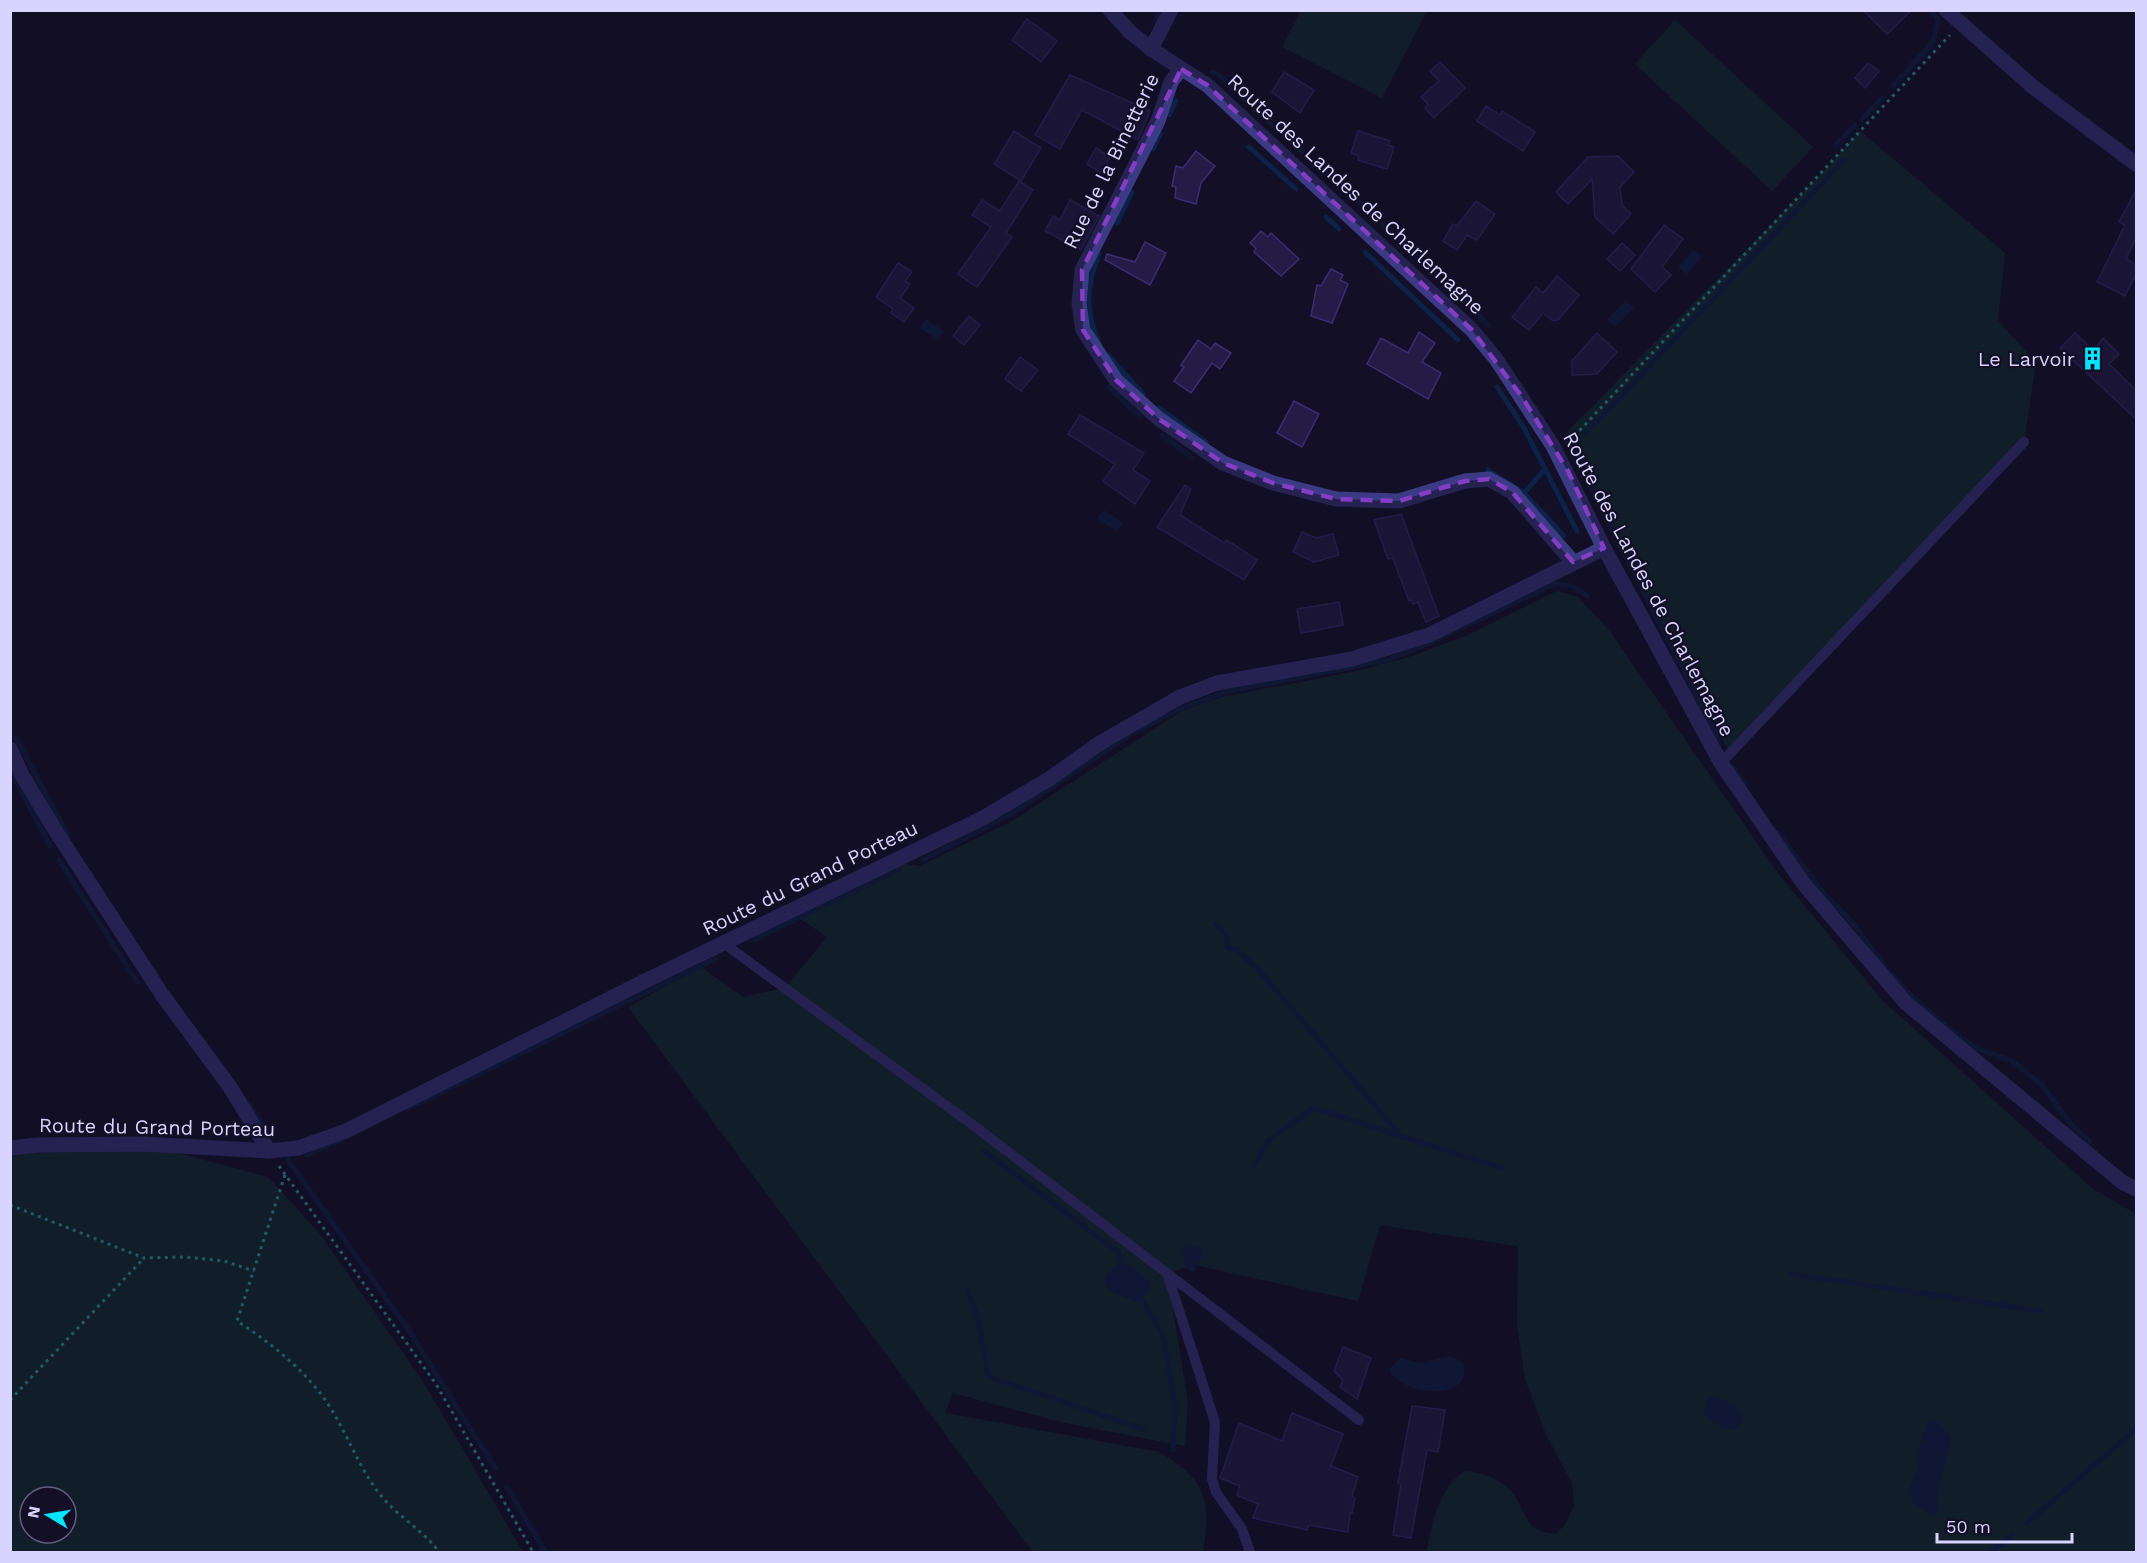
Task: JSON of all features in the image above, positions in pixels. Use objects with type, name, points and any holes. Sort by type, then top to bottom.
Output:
[{"type":"street","name":"Route des Landes de Charlemagne","points":[[1110,10],[1151,49],[1207,85],[1472,330],[1502,368],[1553,447],[1604,548],[1721,763],[1803,883],[1906,1004],[2122,1182],[2136,1189]]},
{"type":"street","points":[[1151,49],[1171,10]]},
{"type":"street","points":[[1946,10],[1959,24],[2033,87],[2136,164]]},
{"type":"street","name":"Rue de la Binetterie","points":[[1181,69],[1171,82],[1158,121],[1082,270],[1079,304],[1083,330],[1116,380],[1159,419],[1223,463],[1273,483],[1336,499],[1400,501],[1465,481],[1489,479],[1512,492],[1573,562]]},
{"type":"street","name":"Route du Grand Porteau","points":[[10,1148],[38,1145],[143,1144],[269,1151],[298,1148],[346,1131],[983,818],[1049,779],[1100,743],[1180,698],[1217,683],[1352,659],[1429,635],[1604,548]]},
{"type":"street","points":[[10,749],[22,775],[57,833],[163,996],[230,1087],[269,1151]]},
{"type":"lane","points":[[1721,763],[2024,442]]},
{"type":"lane","points":[[723,944],[977,1128],[1359,1420]]},
{"type":"lane","points":[[1167,1273],[1215,1422],[1212,1479],[1216,1492],[1242,1529],[1250,1552]]},
{"type":"path","points":[[1553,447],[1566,442],[1582,428],[1909,81],[1959,24]]},
{"type":"path","points":[[269,1151],[436,1384],[533,1552]]},
{"type":"path","points":[[285,1175],[237,1321],[297,1366],[328,1404],[359,1463],[383,1498],[439,1552]]},
{"type":"path","points":[[10,1205],[144,1258],[186,1257],[224,1261],[254,1271]]},
{"type":"path","points":[[10,1400],[144,1258]]},
{"type":"highlighted area","points":[[1181,69],[1207,85],[1472,330],[1522,397],[1568,471],[1604,548],[1573,562],[1512,492],[1489,479],[1465,481],[1399,501],[1336,499],[1273,483],[1223,463],[1159,419],[1116,380],[1083,330],[1082,270]]},
{"type":"green space","points":[[1301,11],[1427,11],[1382,98],[1282,47]]},
{"type":"green space","points":[[1675,20],[1813,147],[1772,191],[1635,64]]},
{"type":"green space","points":[[1860,131],[2005,253],[1998,321],[2036,362],[2024,442],[1730,753],[1675,658],[1562,437],[1827,168]]},
{"type":"green space","points":[[1557,591],[1578,597],[1608,629],[1780,876],[1883,1001],[2093,1189],[2136,1214],[2136,1552],[1426,1552],[1434,1518],[1442,1497],[1448,1487],[1465,1471],[1488,1476],[1503,1484],[1514,1495],[1530,1523],[1544,1532],[1555,1534],[1564,1526],[1574,1507],[1572,1483],[1546,1434],[1525,1379],[1517,1325],[1518,1246],[1380,1225],[1358,1301],[1195,1265],[1167,1273],[1188,1403],[1185,1446],[1065,1423],[953,1393],[945,1413],[1159,1452],[1187,1472],[1202,1493],[1206,1519],[1203,1552],[1033,1552],[628,1007],[701,967],[743,997],[785,988],[827,937],[789,911],[899,863],[919,866],[1009,823],[1182,711],[1221,697],[1357,671],[1409,657],[1468,635]]},
{"type":"green space","points":[[143,1144],[268,1177],[320,1234],[424,1383],[523,1552],[11,1552],[10,1148]]},
{"type":"water","points":[[1694,250],[1702,257],[1686,275],[1678,267]]},
{"type":"water","points":[[1626,300],[1634,308],[1615,327],[1607,320]]},
{"type":"water","points":[[926,319],[944,331],[938,340],[920,328]]},
{"type":"water","points":[[1104,510],[1123,523],[1116,531],[1097,518]]},
{"type":"water","points":[[1187,1244],[1202,1248],[1204,1252],[1194,1272],[1184,1265],[1183,1251]]},
{"type":"water","points":[[1122,1263],[1132,1266],[1150,1283],[1150,1290],[1138,1303],[1110,1291],[1104,1284],[1110,1271]]},
{"type":"water","points":[[1451,1356],[1463,1362],[1463,1376],[1457,1385],[1446,1390],[1433,1391],[1405,1385],[1395,1378],[1390,1369],[1400,1358],[1421,1363]]},
{"type":"water","points":[[1715,1397],[1736,1404],[1742,1419],[1739,1428],[1719,1426],[1703,1412],[1708,1398]]},
{"type":"water","points":[[1935,1420],[1951,1436],[1939,1488],[1939,1508],[1937,1513],[1930,1514],[1913,1503],[1910,1486],[1917,1472],[1920,1445],[1928,1422]]},
{"type":"building","points":[[1863,10],[1912,10],[1887,34]]},
{"type":"building","points":[[1027,19],[1057,41],[1041,62],[1012,40]]},
{"type":"building","points":[[1440,62],[1465,88],[1434,118],[1425,108],[1428,104],[1421,97],[1439,81],[1430,71]]},
{"type":"building","points":[[1868,63],[1879,71],[1865,88],[1855,78]]},
{"type":"building","points":[[1284,72],[1314,90],[1300,113],[1272,92]]},
{"type":"building","points":[[1070,75],[1150,111],[1138,140],[1082,110],[1060,149],[1035,135]]},
{"type":"building","points":[[1486,106],[1500,115],[1502,111],[1535,132],[1523,151],[1477,121]]},
{"type":"building","points":[[1014,131],[1041,148],[1021,181],[994,164]]},
{"type":"building","points":[[1358,131],[1390,141],[1388,145],[1394,147],[1387,169],[1358,160],[1359,156],[1351,153]]},
{"type":"building","points":[[1096,148],[1110,157],[1101,173],[1087,164]]},
{"type":"building","points":[[1196,151],[1215,166],[1201,183],[1196,204],[1175,198],[1176,187],[1172,186],[1176,166],[1183,168]]},
{"type":"building","points":[[1618,156],[1634,172],[1620,187],[1622,205],[1631,214],[1613,234],[1595,217],[1592,179],[1568,204],[1556,192],[1588,157]]},
{"type":"building","points":[[1019,181],[1033,190],[1006,233],[1012,237],[977,287],[958,274],[991,227],[972,215],[982,200],[1000,211]]},
{"type":"building","points":[[2136,190],[2136,238],[2126,259],[2136,265],[2136,274],[2125,296],[2097,282],[2125,225],[2119,222]]},
{"type":"building","points":[[1070,200],[1099,216],[1081,250],[1045,231],[1053,216],[1060,220]]},
{"type":"building","points":[[1476,201],[1495,214],[1477,240],[1467,235],[1457,250],[1443,241],[1453,224],[1457,226]]},
{"type":"building","points":[[1664,225],[1683,239],[1662,267],[1671,275],[1655,292],[1631,269]]},
{"type":"building","points":[[1261,231],[1268,237],[1271,233],[1299,259],[1281,276],[1254,252],[1256,248],[1250,243]]},
{"type":"building","points":[[1145,242],[1166,253],[1150,285],[1105,260],[1107,254],[1135,262]]},
{"type":"building","points":[[1622,243],[1635,255],[1620,271],[1607,259]]},
{"type":"building","points":[[898,263],[912,272],[905,281],[910,284],[900,298],[914,308],[904,322],[891,313],[893,309],[876,297]]},
{"type":"building","points":[[1331,269],[1343,275],[1340,280],[1348,284],[1332,323],[1311,316],[1317,285],[1321,286]]},
{"type":"building","points":[[1557,276],[1579,295],[1558,320],[1553,321],[1543,313],[1529,330],[1512,317],[1536,287],[1543,293]]},
{"type":"building","points":[[969,316],[980,325],[964,345],[953,336]]},
{"type":"building","points":[[1419,332],[1435,343],[1422,362],[1441,373],[1428,399],[1367,364],[1381,338],[1408,353]]},
{"type":"building","points":[[1597,333],[1617,352],[1597,374],[1572,375],[1572,361]]},
{"type":"building","name":"Le Larvoir","points":[[2075,333],[2093,350],[2103,338],[2119,354],[2109,364],[2136,390],[2136,419],[2060,348]]},
{"type":"building","points":[[1198,340],[1211,349],[1215,343],[1231,353],[1220,369],[1212,363],[1191,393],[1174,381],[1184,367],[1181,365]]},
{"type":"building","points":[[1020,357],[1038,370],[1021,391],[1005,379]]},
{"type":"building","points":[[1294,401],[1319,414],[1302,447],[1277,433]]},
{"type":"building","points":[[1080,415],[1144,453],[1133,470],[1150,481],[1135,504],[1103,481],[1115,464],[1068,434]]},
{"type":"building","points":[[1185,485],[1191,489],[1180,515],[1224,543],[1227,540],[1257,560],[1244,580],[1157,527]]},
{"type":"building","points":[[1401,514],[1439,616],[1426,622],[1418,602],[1413,604],[1412,600],[1409,601],[1393,558],[1388,559],[1374,520]]},
{"type":"building","points":[[1302,532],[1316,538],[1333,534],[1339,555],[1314,562],[1293,552]]},
{"type":"building","points":[[1339,602],[1343,625],[1301,633],[1297,609]]},
{"type":"building","points":[[1343,1347],[1371,1358],[1357,1399],[1340,1387],[1343,1380],[1334,1371]]},
{"type":"building","points":[[1412,1406],[1445,1410],[1438,1452],[1427,1450],[1411,1538],[1393,1535],[1401,1484],[1398,1483]]},
{"type":"building","points":[[1292,1413],[1343,1434],[1331,1466],[1358,1477],[1352,1496],[1355,1498],[1352,1513],[1350,1513],[1348,1532],[1309,1525],[1307,1530],[1253,1518],[1258,1504],[1237,1495],[1240,1486],[1220,1478],[1239,1423],[1282,1441]]},
{"type":"waterway","points":[[1156,20],[1160,10]]},
{"type":"waterway","points":[[1893,86],[1933,42],[1938,20],[1931,10]]},
{"type":"waterway","points":[[1212,72],[1218,74],[1245,99]]},
{"type":"waterway","points":[[1862,119],[1882,98]]},
{"type":"waterway","points":[[1169,115],[1176,101]]},
{"type":"waterway","points":[[1260,114],[1334,180]]},
{"type":"waterway","points":[[1836,145],[1855,125]]},
{"type":"waterway","points":[[1153,149],[1160,134]]},
{"type":"waterway","points":[[1249,147],[1296,189]]},
{"type":"waterway","points":[[1585,434],[1844,160]]},
{"type":"waterway","points":[[1117,223],[1132,192]]},
{"type":"waterway","points":[[1354,197],[1403,243]]},
{"type":"waterway","points":[[1326,217],[1339,229]]},
{"type":"waterway","points":[[1365,252],[1458,340]]},
{"type":"waterway","points":[[1099,254],[1089,299],[1091,320],[1099,343]]},
{"type":"waterway","points":[[1416,256],[1427,264]]},
{"type":"waterway","points":[[1453,289],[1488,325]]},
{"type":"waterway","points":[[1108,355],[1143,394]]},
{"type":"waterway","points":[[1109,387],[1140,417]]},
{"type":"waterway","points":[[1497,387],[1524,428],[1577,531]]},
{"type":"waterway","points":[[1159,408],[1206,442]]},
{"type":"waterway","points":[[1162,435],[1191,457]]},
{"type":"waterway","points":[[1579,464],[1719,740]]},
{"type":"waterway","points":[[1488,470],[1524,493],[1545,469]]},
{"type":"waterway","points":[[1524,493],[1564,536]]},
{"type":"waterway","points":[[923,860],[1011,814],[1131,734],[1180,709],[1225,692],[1388,660],[1554,584],[1572,586],[1587,596]]},
{"type":"waterway","points":[[16,738],[68,836]]},
{"type":"waterway","points":[[1733,767],[1744,784]]},
{"type":"waterway","points":[[10,769],[50,846]]},
{"type":"waterway","points":[[1778,833],[1825,895],[1853,923],[1885,967],[1912,997],[1958,1036],[1978,1049],[2012,1061],[2042,1085],[2070,1123],[2090,1142]]},
{"type":"waterway","points":[[59,860],[137,982]]},
{"type":"waterway","points":[[754,940],[899,869]]},
{"type":"waterway","points":[[1215,924],[1225,934],[1228,948],[1237,950],[1258,969],[1402,1137]]},
{"type":"waterway","points":[[406,1109],[715,959]]},
{"type":"waterway","points":[[247,1102],[271,1134]]},
{"type":"waterway","points":[[1254,1166],[1268,1141],[1313,1108],[1502,1168]]},
{"type":"waterway","points":[[307,1155],[341,1140]]},
{"type":"waterway","points":[[984,1151],[1118,1252],[1122,1263]]},
{"type":"waterway","points":[[288,1160],[410,1332],[495,1468]]},
{"type":"waterway","points":[[1791,1274],[2042,1311]]},
{"type":"waterway","points":[[967,1289],[978,1318],[988,1376],[1143,1429]]},
{"type":"waterway","points":[[1142,1300],[1162,1333],[1165,1344],[1175,1407],[1173,1450]]},
{"type":"waterway","points":[[2027,1523],[2136,1429]]},
{"type":"waterway","points":[[507,1487],[545,1552]]},
{"type":"waterway","points":[[1991,1552],[2012,1535]]},
{"type":"place","name":"Le Larvoir","points":[[2093,359]]}]
